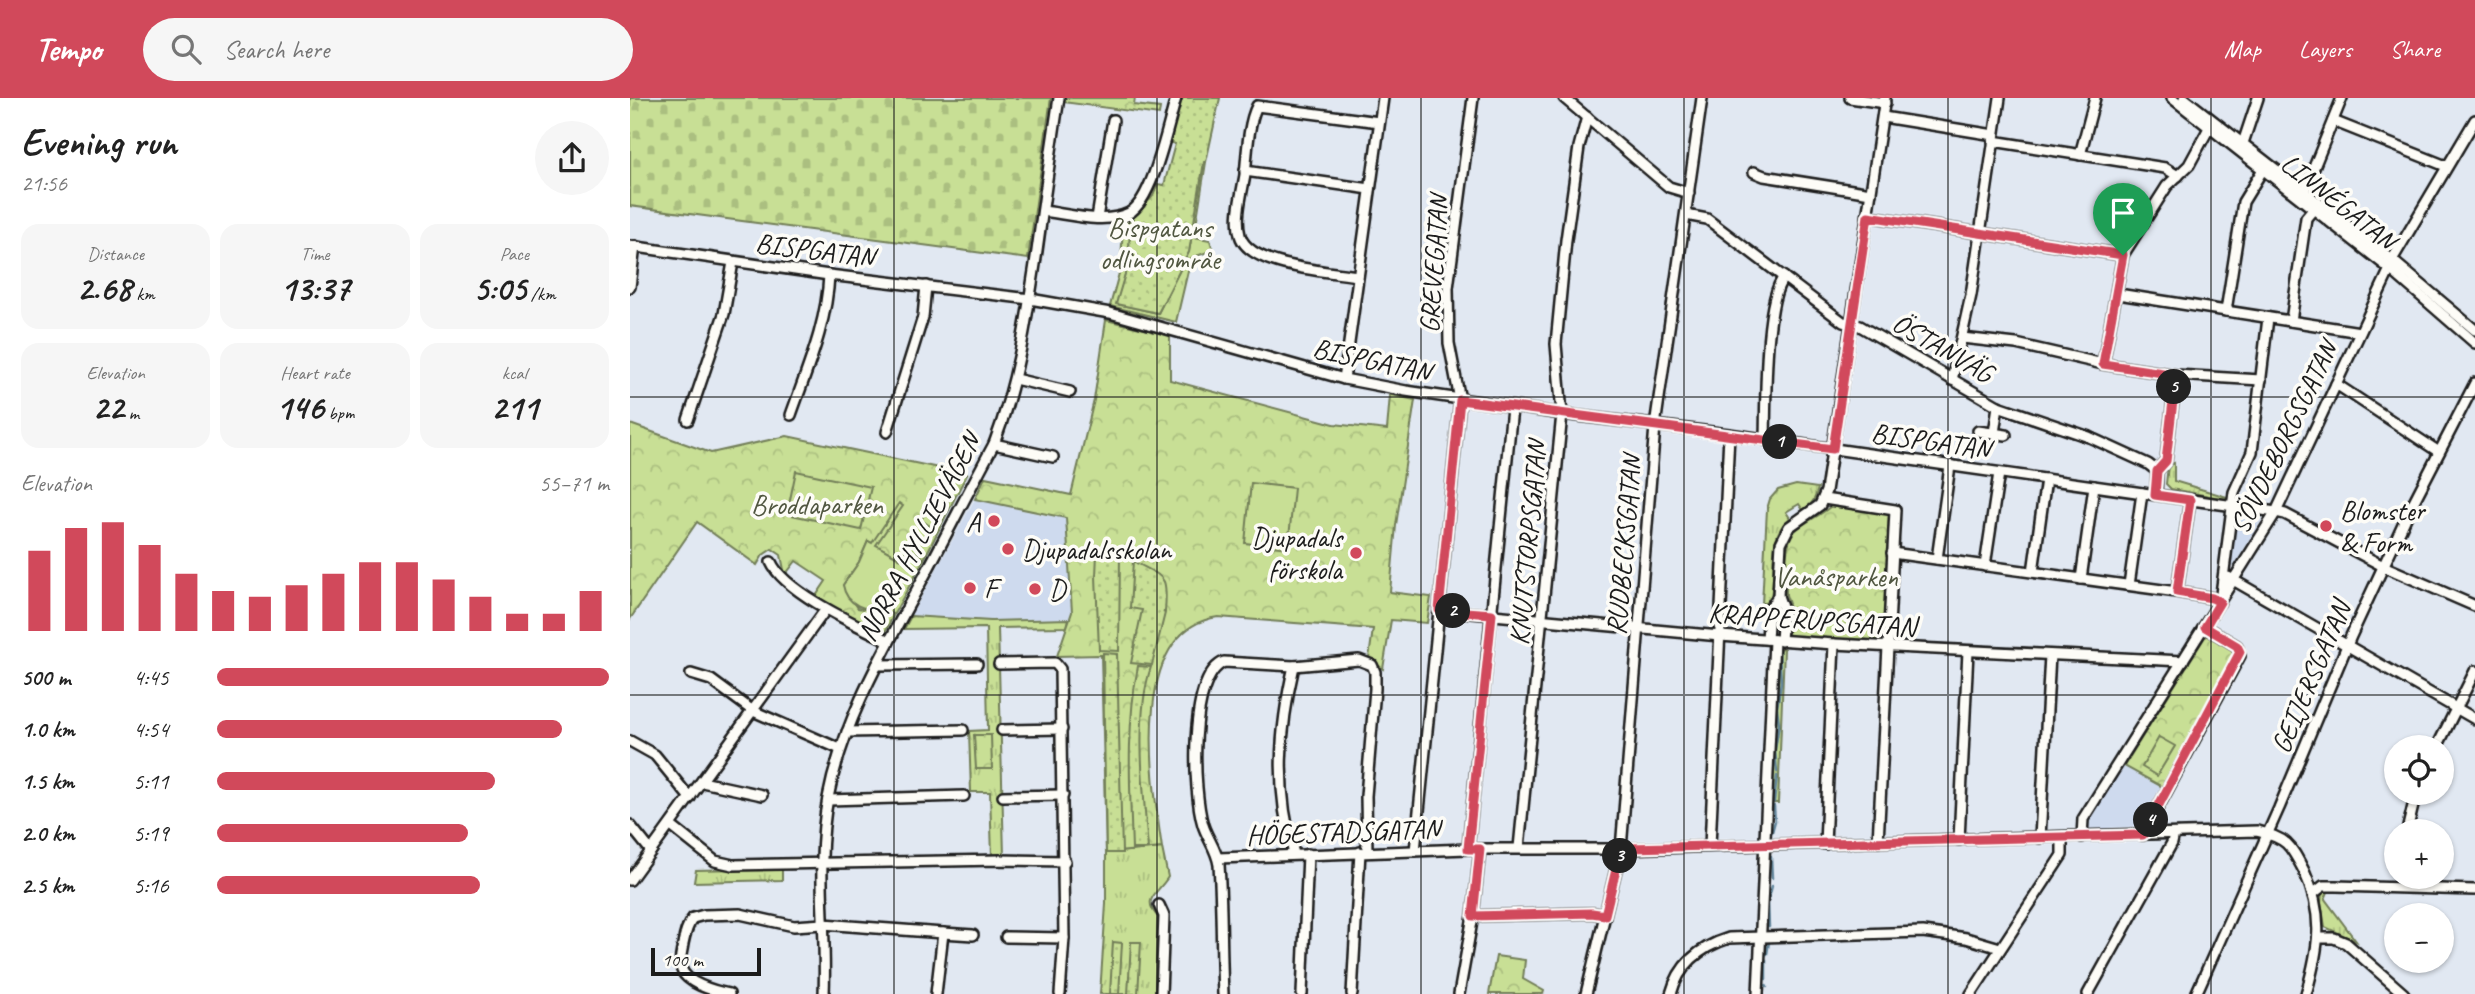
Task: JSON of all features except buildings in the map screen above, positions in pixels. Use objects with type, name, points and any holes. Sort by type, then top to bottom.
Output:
[{"type":"street","name":"NORRA HYLLIEVÄGEN","points":[[824,994],[821,864],[828,800],[841,749],[889,641],[994,443],[1016,379],[1059,98]]},
{"type":"street","points":[[1042,211],[1097,218],[1128,214],[1138,206],[1156,169],[1176,98]]},
{"type":"street","points":[[1344,379],[1383,98]]},
{"type":"street","name":"GREVEGATAN","points":[[1415,851],[1460,400],[1449,343],[1448,288],[1473,98]]},
{"type":"street","points":[[1564,98],[1669,187],[1689,193]]},
{"type":"street","name":"RUDBECKSGATAN","points":[[1586,994],[1621,849],[1655,426],[1702,98]]},
{"type":"street","points":[[1758,994],[1774,640],[1769,610],[1778,596],[1780,551],[1784,534],[1789,527],[1814,511],[1824,499],[1885,101],[1850,98]]},
{"type":"street","points":[[1952,380],[1962,338],[2000,98]]},
{"type":"street","points":[[2080,155],[2095,98]]},
{"type":"street","name":"LINNÉGATAN","points":[[2172,98],[2209,128],[2241,147]]},
{"type":"street","name":"LINNÉGATAN","points":[[2184,98],[2316,207],[2475,330]]},
{"type":"street","points":[[2241,147],[2258,98]]},
{"type":"street","points":[[2304,192],[2342,98]]},
{"type":"street","points":[[1357,276],[1264,259],[1245,245],[1240,237],[1239,214],[1245,172],[1254,110],[1259,105],[1379,122]]},
{"type":"street","name":"KNUTSTORPSGATAN","points":[[1519,848],[1562,414],[1556,344],[1579,147],[1587,117]]},
{"type":"street","points":[[1883,117],[2080,155],[2165,168],[2178,176]]},
{"type":"street","points":[[1097,218],[1113,120]]},
{"type":"street","name":"SÖVDEBORGSGATAN","points":[[2082,837],[2083,819],[2276,512],[2391,265],[2475,120]]},
{"type":"street","points":[[2333,121],[2446,166]]},
{"type":"street","points":[[2103,364],[2118,294],[2123,255],[2167,186],[2189,166],[2209,128]]},
{"type":"street","points":[[2226,311],[2242,202],[2265,166]]},
{"type":"street","name":"LINNÉGATAN","points":[[2265,166],[2304,192],[2316,207]]},
{"type":"street","points":[[1245,172],[1370,189]]},
{"type":"street","points":[[1755,172],[1764,176],[1871,193]]},
{"type":"street","points":[[2291,321],[2306,218],[2316,207]]},
{"type":"street","name":"ÖSTANVÄG","points":[[1686,215],[1707,219],[1843,322],[1860,326],[1998,405],[2089,437],[2148,464],[2157,471]]},
{"type":"street","points":[[1868,216],[2123,255]]},
{"type":"street","points":[[630,287],[632,246]]},
{"type":"street","name":"BISPGATAN","points":[[632,246],[829,275],[1030,299],[1118,315],[1344,379],[1460,400],[1833,449],[2276,512]]},
{"type":"street","points":[[688,420],[724,314],[733,261]]},
{"type":"street","name":"LINNÉGATAN","points":[[2391,265],[2475,344]]},
{"type":"street","points":[[791,415],[820,330],[826,307],[829,275]]},
{"type":"street","points":[[1765,440],[1772,308],[1778,284],[1784,277]]},
{"type":"street","points":[[887,432],[923,317],[926,286]]},
{"type":"street","points":[[2118,294],[2360,332]]},
{"type":"street","points":[[1892,553],[2177,592],[2220,602],[2234,492],[2252,452],[2268,318]]},
{"type":"street","points":[[1962,338],[2016,344],[2103,364],[2176,375],[2261,380]]},
{"type":"street","points":[[2155,495],[2157,471],[2166,461],[2176,375]]},
{"type":"street","points":[[1016,379],[1070,392]]},
{"type":"street","name":"GEIJERSGATAN","points":[[2196,994],[2383,566],[2475,383]]},
{"type":"street","points":[[2336,384],[2439,452]]},
{"type":"street","points":[[1994,433],[1998,405]]},
{"type":"street","points":[[1468,849],[1512,408]]},
{"type":"street","points":[[1978,431],[2006,435]]},
{"type":"street","points":[[1710,846],[1730,435]]},
{"type":"street","points":[[994,443],[1053,457]]},
{"type":"street","points":[[1937,559],[1950,466]]},
{"type":"street","points":[[1985,566],[1998,473]]},
{"type":"street","points":[[2033,572],[2046,479]]},
{"type":"street","points":[[2081,579],[2094,486]]},
{"type":"street","points":[[2129,585],[2142,493]]},
{"type":"street","points":[[1824,499],[1895,510],[1878,842]]},
{"type":"street","points":[[2177,592],[2190,500]]},
{"type":"street","points":[[2276,512],[2285,514],[2383,566],[2475,606]]},
{"type":"street","points":[[771,562],[782,578],[826,609],[889,641]]},
{"type":"street","points":[[2224,575],[2475,719]]},
{"type":"street","points":[[630,880],[826,609]]},
{"type":"street","name":"KRAPPERUPSGATAN","points":[[1439,610],[1834,645],[2183,661]]},
{"type":"street","points":[[2143,835],[2240,656],[2237,646],[2205,627]]},
{"type":"street","points":[[1825,844],[1834,645]]},
{"type":"street","points":[[1959,840],[1968,651]]},
{"type":"street","points":[[2040,838],[2050,655]]},
{"type":"street","points":[[1223,994],[1218,858],[1203,827],[1195,777],[1196,738],[1207,678],[1216,666],[1224,662],[1294,666],[1359,660],[1372,665],[1375,672],[1352,994]]},
{"type":"street","points":[[877,665],[977,664]]},
{"type":"street","points":[[999,664],[1059,664],[1065,861],[1065,938],[1060,994]]},
{"type":"street","points":[[1294,666],[1284,712],[1280,755],[1284,818],[1294,855]]},
{"type":"street","points":[[2443,735],[2475,671]]},
{"type":"street","points":[[691,674],[711,680],[753,711],[841,749]]},
{"type":"street","points":[[1002,730],[1062,729]]},
{"type":"street","points":[[847,732],[963,730]]},
{"type":"street","points":[[630,741],[654,755],[690,798]]},
{"type":"street","points":[[702,782],[762,795]]},
{"type":"street","points":[[1003,796],[1063,795]]},
{"type":"street","points":[[828,800],[964,796]]},
{"type":"street","points":[[630,825],[651,851]]},
{"type":"street","points":[[671,826],[721,864],[1065,861]]},
{"type":"street","name":"HÖGESTADSGATAN","points":[[1218,858],[1468,849],[1621,849],[2257,831],[2268,833]]},
{"type":"street","points":[[2268,833],[2287,843],[2296,855],[2314,893],[2319,938],[2306,994]]},
{"type":"street","points":[[2088,994],[2172,843],[2174,834]]},
{"type":"street","points":[[1971,994],[2062,855],[2062,837]]},
{"type":"street","points":[[1459,994],[1473,916],[1480,849]]},
{"type":"street","points":[[1302,994],[1308,854]]},
{"type":"street","points":[[2314,893],[2323,886],[2384,888]]},
{"type":"street","points":[[2439,889],[2475,890]]},
{"type":"street","points":[[1159,905],[1164,916],[1161,994]]},
{"type":"street","points":[[729,994],[717,992],[690,979],[680,965],[685,933],[694,918],[704,915],[740,914],[794,926],[822,924],[974,935]]},
{"type":"street","points":[[1473,916],[1605,915]]},
{"type":"street","points":[[1671,994],[1684,966],[1704,948],[1729,938],[1923,932],[1966,938],[2000,948]]},
{"type":"street","points":[[936,994],[943,933]]},
{"type":"street","points":[[1006,937],[1065,938]]},
{"type":"street","points":[[2319,938],[2334,938],[2346,943],[2404,994]]},
{"type":"shaded area","name":"Djupadalsskolan","points":[[975,499],[1066,518],[1072,612],[1069,619],[991,621],[911,616]]},
{"type":"shaded area","points":[[2236,516],[2258,518],[2260,522],[2234,566],[2229,564]]},
{"type":"shaded area","points":[[2124,766],[2164,788],[2142,826],[2089,829],[2088,822]]},
{"type":"green space","points":[[630,98],[1051,98],[1028,259],[630,206]]},
{"type":"green space","points":[[1064,98],[1135,98],[1134,105],[1160,108],[1159,115],[1063,102]]},
{"type":"green space","name":"Bispgatans odlingsområe","points":[[1182,98],[1220,98],[1204,162],[1189,252],[1158,313],[1116,304],[1128,264],[1131,220],[1153,196],[1158,184],[1164,185],[1175,144],[1169,142]]},
{"type":"green space","points":[[1204,161],[1206,162],[1194,237],[1210,240],[1213,250],[1191,258],[1176,322],[1110,306],[1121,266],[1123,222],[1131,220],[1128,264],[1117,304],[1158,313],[1189,252]]},
{"type":"green space","points":[[1106,320],[1170,335],[1170,380],[1334,424],[1387,430],[1390,395],[1415,400],[1396,525],[1390,592],[1431,597],[1427,623],[1391,620],[1383,669],[1369,658],[1373,629],[1218,617],[1189,628],[1170,650],[1158,679],[1152,714],[1154,787],[1162,848],[1106,853],[1101,655],[1057,656],[1072,612],[1066,518],[975,499],[985,477],[1071,495],[1094,400]]},
{"type":"green space","name":"Broddaparken","points":[[630,424],[711,453],[787,436],[967,474],[924,559],[918,553],[902,559],[868,541],[859,562],[843,585],[858,608],[894,614],[885,632],[840,612],[816,596],[826,581],[796,561],[785,575],[781,555],[772,549],[763,555],[757,565],[697,522],[630,619]]},
{"type":"green space","points":[[2174,463],[2174,481],[2227,497],[2225,499],[2171,489],[2166,484],[2168,465]]},
{"type":"green space","points":[[796,471],[871,487],[861,530],[787,514]]},
{"type":"green space","points":[[1251,483],[1294,488],[1288,548],[1245,543]]},
{"type":"green space","points":[[1796,485],[1818,488],[1813,501],[1806,508],[1803,510],[1799,504],[1786,512],[1790,518],[1783,525],[1775,544],[1771,596],[1762,604],[1767,509],[1770,499],[1778,490]]},
{"type":"green space","points":[[936,494],[948,502],[933,528],[921,520]]},
{"type":"green space","points":[[899,503],[903,506],[876,545],[901,559],[907,548],[924,559],[894,614],[855,604],[845,593],[843,585],[859,562],[868,541],[872,543]]},
{"type":"green space","name":"Vanåsparken","points":[[1831,506],[1889,513],[1884,637],[1880,641],[1788,636],[1786,571],[1791,537],[1804,524]]},
{"type":"green space","points":[[1097,553],[1120,554],[1119,651],[1099,650]]},
{"type":"green space","points":[[1133,561],[1158,575],[1165,583],[1165,613],[1152,665],[1131,663],[1142,610],[1130,608]]},
{"type":"green space","points":[[911,616],[991,621],[1069,619],[1067,627],[998,628],[1004,856],[992,857],[990,792],[971,792],[969,731],[988,730],[986,628],[904,629]]},
{"type":"green space","points":[[2209,635],[2235,650],[2236,654],[2164,788],[2124,766],[2205,637]]},
{"type":"green space","points":[[1780,648],[1784,649],[1778,803],[1771,803],[1778,654]]},
{"type":"green space","points":[[1103,653],[1117,654],[1122,853],[1106,853]]},
{"type":"green space","points":[[1138,666],[1151,667],[1146,687],[1142,732],[1148,849],[1132,849],[1130,735]]},
{"type":"green space","points":[[974,735],[991,735],[992,769],[976,769]]},
{"type":"green space","points":[[2159,737],[2175,746],[2157,776],[2142,767]]},
{"type":"green space","points":[[1162,848],[1168,877],[1151,902],[1151,907],[1161,920],[1156,994],[1100,994],[1106,904],[1106,853]]},
{"type":"green space","points":[[782,868],[782,880],[694,882],[696,870]]},
{"type":"green space","points":[[2322,892],[2328,892],[2325,899],[2356,941],[2325,927]]},
{"type":"green space","points":[[1113,942],[1122,943],[1119,994],[1110,994]]},
{"type":"green space","points":[[1131,942],[1141,942],[1138,994],[1128,994]]},
{"type":"green space","points":[[1496,956],[1525,960],[1523,979],[1544,991],[1543,994],[1489,994]]},
{"type":"waterway","points":[[1777,772],[1775,750],[1781,682],[1779,650]]},
{"type":"waterway","points":[[1774,802],[1777,776]]},
{"type":"waterway","points":[[1772,832],[1775,821],[1774,806]]},
{"type":"waterway","points":[[1771,857],[1772,878]]},
{"type":"waterway","points":[[1769,927],[1768,902],[1772,886]]},
{"type":"waterway","points":[[1767,954],[1769,942]]},
{"type":"waterway","points":[[1766,960],[1766,979]]},
{"type":"place","name":"A","points":[[994,521]]},
{"type":"place","name":"Blomster & Form","points":[[2326,526]]},
{"type":"place","name":"Djupadalsskolan","points":[[1008,549]]},
{"type":"place","name":"Djupadals förskola","points":[[1356,553]]},
{"type":"place","name":"F","points":[[970,588]]},
{"type":"place","name":"D","points":[[1035,589]]},
{"type":"route","points":[[1868,216],[2123,255],[2118,294],[2103,364],[2176,375],[2166,461],[2157,471],[2155,495],[2190,500],[2177,592],[2220,602],[2205,627],[2237,646],[2240,652],[2143,835],[1621,849],[1605,915],[1473,916],[1480,849],[1468,849],[1492,614],[1439,610],[1460,400],[1833,449],[1868,216]]}]
